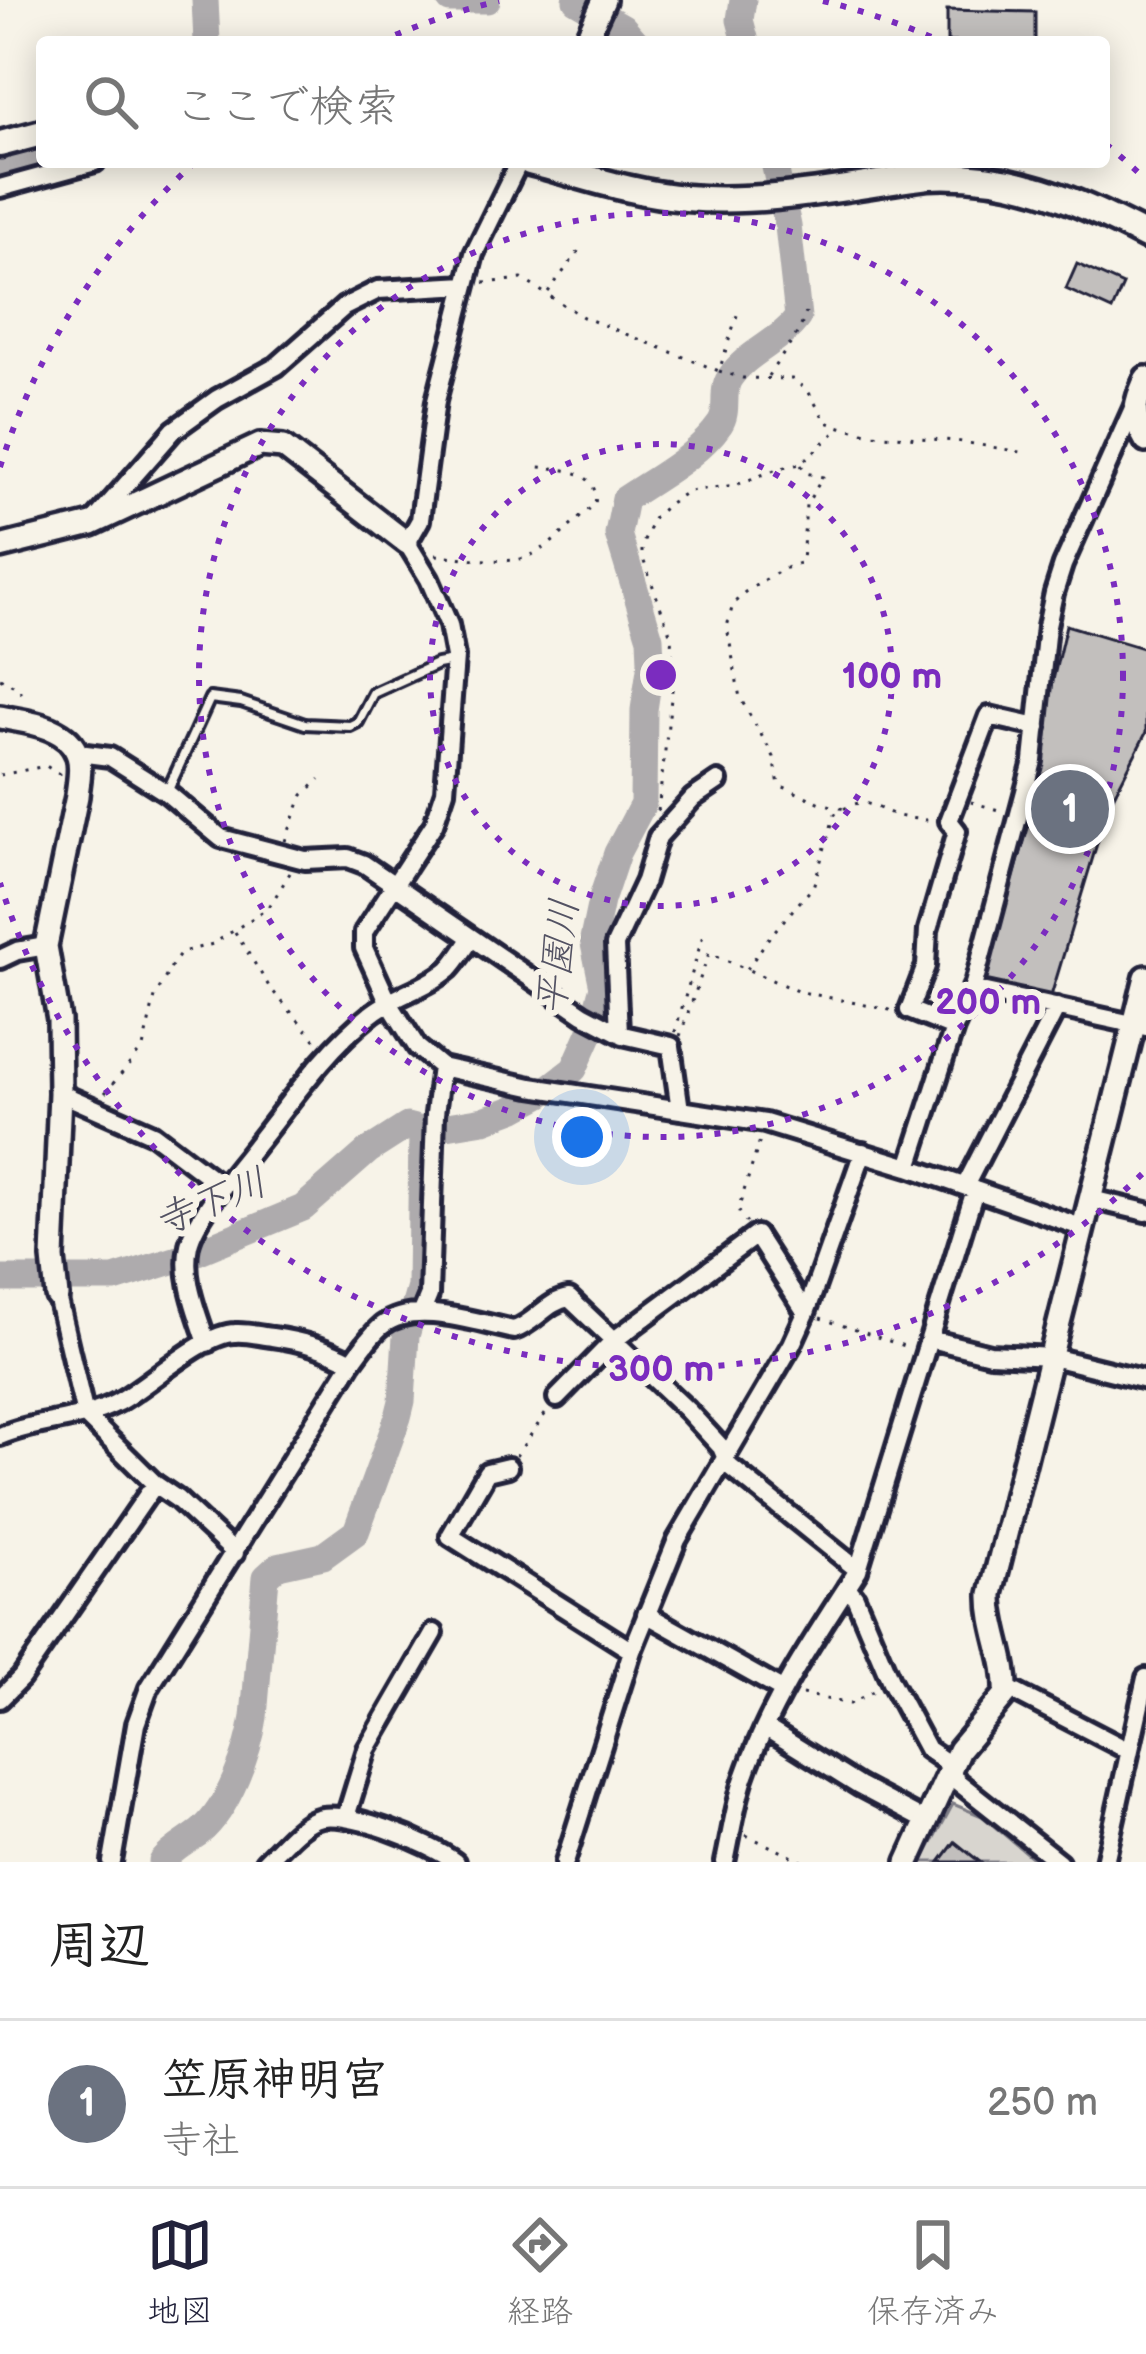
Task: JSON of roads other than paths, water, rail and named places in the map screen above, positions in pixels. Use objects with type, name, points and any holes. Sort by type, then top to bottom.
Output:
[{"type":"main road","points":[[0,144],[36,135]]},
{"type":"main road","points":[[554,168],[666,196],[705,199],[760,197],[928,176],[1003,179],[1062,195],[1146,236]]},
{"type":"street","points":[[588,36],[604,0]]},
{"type":"street","points":[[0,188],[73,168]]},
{"type":"street","points":[[412,550],[436,400],[474,254],[516,168]]},
{"type":"street","points":[[92,524],[174,430],[217,399],[277,366],[344,307],[378,290],[466,285]]},
{"type":"street","points":[[909,1167],[954,1028],[972,989],[1033,761],[1054,593],[1146,378]]},
{"type":"street","points":[[1134,406],[1146,441]]},
{"type":"street","points":[[0,548],[92,524],[260,445],[284,447],[412,550],[449,625],[454,661],[446,791],[434,824],[366,926],[363,941],[388,1001],[416,1047],[441,1066],[531,1087],[765,1124],[863,1152],[1084,1228]]},
{"type":"street","points":[[10,712],[52,729],[78,753],[80,776],[46,946],[58,1020],[60,1093],[53,1258],[57,1296],[85,1415],[235,1553]]},
{"type":"street","points":[[954,1028],[909,1010],[926,966],[928,930],[957,831],[949,821],[989,716],[1037,727]]},
{"type":"street","points":[[78,753],[110,757],[166,793],[220,838],[305,860],[349,859],[364,864],[583,1014],[613,1030],[671,1046],[680,1110]]},
{"type":"street","points":[[613,1030],[615,945],[645,881],[658,837],[693,798],[718,782]]},
{"type":"street","points":[[208,1343],[190,1291],[187,1266],[190,1243],[223,1187],[328,1054],[388,1001],[451,968],[471,939]]},
{"type":"street","points":[[0,958],[46,946]]},
{"type":"street","points":[[908,1862],[958,1750],[1007,1688],[991,1594],[1140,1026],[1146,976]]},
{"type":"street","points":[[972,989],[1140,1026]]},
{"type":"street","points":[[725,1862],[742,1783],[782,1690],[858,1570],[928,1346],[970,1188],[1057,1007]]},
{"type":"street","points":[[422,1312],[429,1295],[441,1066]]},
{"type":"street","points":[[60,1093],[153,1134],[223,1187]]},
{"type":"street","points":[[566,1862],[646,1614],[677,1540],[792,1344],[863,1152]]},
{"type":"street","points":[[1091,1199],[1146,1212]]},
{"type":"street","points":[[557,1398],[614,1341],[756,1235],[806,1313]]},
{"type":"street","points":[[112,1862],[136,1724],[149,1688],[352,1362],[381,1326],[400,1316],[422,1312],[514,1330],[557,1299],[568,1298],[687,1410],[729,1466],[858,1570]]},
{"type":"street","points":[[0,1436],[116,1403],[222,1335],[293,1340],[352,1362]]},
{"type":"street","points":[[928,1346],[1052,1357],[1146,1380]]},
{"type":"street","points":[[508,1467],[487,1472],[450,1536],[632,1651]]},
{"type":"street","points":[[0,1700],[21,1678],[155,1484]]},
{"type":"street","points":[[848,1587],[927,1749],[943,1760],[958,1782],[1059,1862]]},
{"type":"street","points":[[646,1614],[782,1690]]},
{"type":"street","points":[[346,1817],[367,1749],[434,1633]]},
{"type":"street","points":[[1105,1862],[1146,1678]]},
{"type":"street","points":[[1007,1688],[1130,1751]]},
{"type":"street","points":[[766,1728],[926,1822]]},
{"type":"street","points":[[265,1862],[310,1821],[322,1816],[346,1817],[413,1838],[455,1862]]},
{"type":"lane","points":[[166,793],[210,698],[241,702],[304,724],[350,726],[358,722],[373,693],[454,661]]},
{"type":"waterway","points":[[205,0],[207,36]]},
{"type":"waterway","points":[[450,0],[487,0]]},
{"type":"waterway","points":[[576,0],[631,36]]},
{"type":"waterway","name":"平園川","points":[[743,0],[740,20],[744,36]]},
{"type":"waterway","points":[[0,171],[36,161]]},
{"type":"waterway","name":"平園川","points":[[0,1279],[114,1279],[185,1257],[303,1208],[368,1151],[407,1126],[422,1130],[484,1120],[540,1095],[574,1069],[603,987],[593,939],[601,901],[617,853],[643,804],[650,638],[618,534],[625,499],[711,436],[723,419],[729,379],[798,317],[788,226],[775,168]]},
{"type":"waterway","name":"平園川","points":[[162,1862],[210,1822],[242,1763],[254,1717],[266,1577],[278,1566],[323,1556],[356,1532],[398,1417],[406,1336],[420,1287],[422,1130]]},
{"type":"place","name":"笠原神明宮","points":[[1070,809]]},
{"type":"water label","name":"寺下川","points":[[211,1203]]}]
